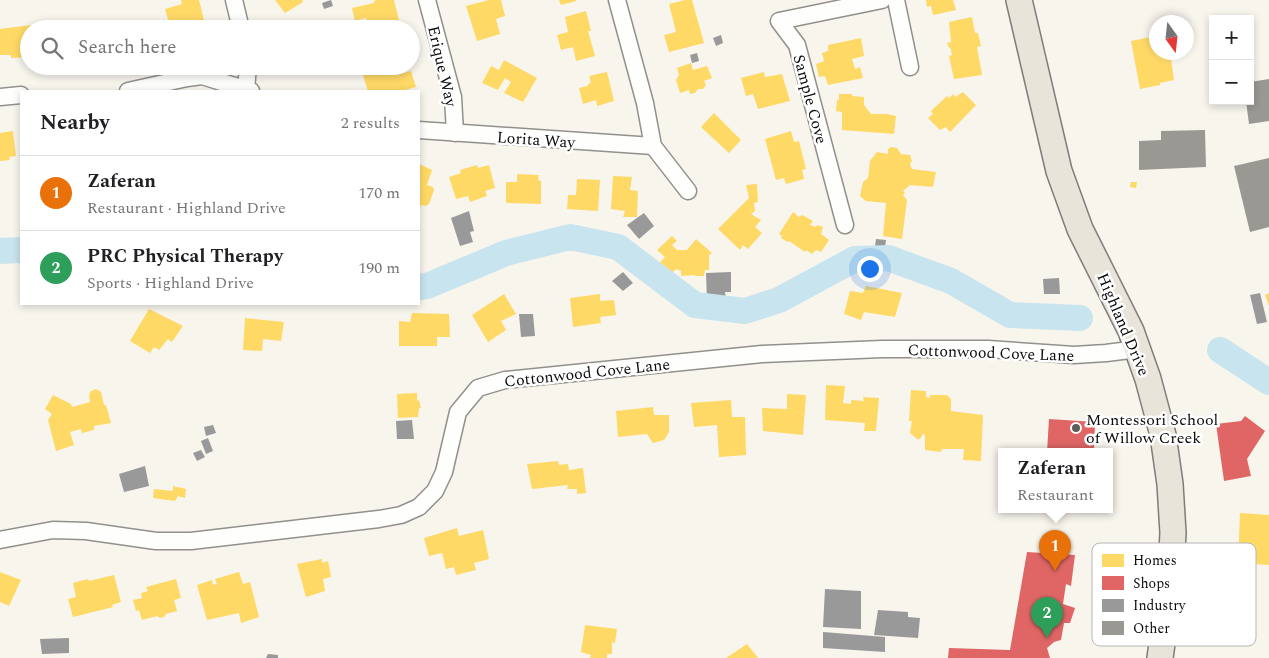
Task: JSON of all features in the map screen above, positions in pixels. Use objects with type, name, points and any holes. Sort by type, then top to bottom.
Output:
[{"type":"main road","name":"Highland Drive","points":[[1019,0],[1059,171],[1080,229],[1122,313],[1138,349],[1148,379],[1163,435],[1172,506],[1172,543]]},
{"type":"street","points":[[234,0],[239,20]]},
{"type":"street","name":"Erique Way","points":[[427,0],[453,97],[455,133]]},
{"type":"street","points":[[618,0],[645,103],[653,146],[688,191]]},
{"type":"street","name":"Sample Cove","points":[[845,225],[797,45],[779,21],[882,0]]},
{"type":"street","points":[[896,0],[910,67]]},
{"type":"street","points":[[133,90],[202,76],[249,90],[248,75]]},
{"type":"street","points":[[0,97],[20,95]]},
{"type":"street","name":"Lorita Way","points":[[420,130],[653,146]]},
{"type":"street","name":"Cottonwood Cove Lane","points":[[0,540],[53,530],[86,531],[156,541],[191,540],[401,515],[419,507],[434,491],[444,472],[458,412],[478,388],[505,380],[639,365],[771,354],[891,349],[988,349],[1074,354],[1138,349]]},
{"type":"building: Homes","points":[[181,0],[199,0],[204,20],[168,20],[165,9],[182,4]]},
{"type":"building: Homes","points":[[275,0],[302,0],[303,2],[285,13]]},
{"type":"building: Homes","points":[[394,0],[399,20],[366,20],[366,18],[355,20],[352,8],[374,3],[374,1]]},
{"type":"building: Homes","points":[[489,0],[501,0],[505,16],[496,19],[500,34],[477,41],[466,6]]},
{"type":"building: Homes","points":[[559,0],[576,0],[576,1],[561,5]]},
{"type":"building: Homes","points":[[692,0],[704,43],[669,52],[664,35],[676,32],[669,4]]},
{"type":"building: Homes","points":[[926,0],[953,0],[956,10],[933,15],[931,6],[927,7]]},
{"type":"building: Homes","points":[[586,11],[591,31],[588,31],[595,56],[576,61],[573,47],[561,50],[557,35],[568,32],[565,17]]},
{"type":"building: Homes","points":[[972,17],[975,33],[978,33],[981,46],[977,47],[982,75],[954,79],[949,56],[952,55],[947,43],[951,42],[949,22]]},
{"type":"building: Homes","points":[[20,26],[20,58],[11,58],[11,55],[0,55],[0,29]]},
{"type":"building: Homes","points":[[1149,37],[1149,60],[1171,60],[1174,80],[1140,89],[1131,41]]},
{"type":"building: Homes","points":[[861,38],[864,56],[852,59],[855,69],[860,67],[863,78],[828,85],[825,76],[819,77],[816,64],[824,61],[822,53],[828,51],[828,45]]},
{"type":"building: Homes","points":[[504,60],[537,78],[523,102],[504,93],[511,82],[505,78],[498,90],[482,83],[491,66],[499,70]]},
{"type":"building: Homes","points":[[691,63],[693,70],[707,66],[712,78],[704,81],[706,85],[703,89],[698,89],[695,93],[690,94],[689,90],[680,93],[676,80],[679,75],[677,68]]},
{"type":"building: Homes","points":[[607,72],[614,101],[597,106],[596,100],[583,104],[579,88],[588,86],[591,83],[589,76]]},
{"type":"building: Homes","points":[[764,72],[765,77],[782,74],[790,101],[758,109],[753,94],[746,96],[741,78]]},
{"type":"building: Homes","points":[[363,75],[412,75],[416,87],[406,90],[368,90]]},
{"type":"building: Homes","points":[[963,92],[976,105],[950,132],[946,127],[940,130],[928,118],[933,114],[931,111],[947,96],[949,98],[953,94],[955,97]]},
{"type":"building: Homes","points":[[839,94],[852,94],[852,96],[864,97],[864,105],[871,114],[896,116],[894,134],[842,130],[842,112],[836,111]]},
{"type":"building: Homes","points":[[714,113],[741,140],[729,153],[701,127]]},
{"type":"building: Homes","points":[[13,131],[16,156],[9,157],[10,160],[0,161],[0,133]]},
{"type":"building: Homes","points":[[791,131],[794,142],[799,141],[806,169],[802,170],[804,179],[786,184],[784,178],[776,180],[765,139]]},
{"type":"building: Homes","points":[[891,147],[897,148],[901,154],[910,155],[912,169],[936,172],[933,187],[910,185],[903,191],[905,193],[903,195],[907,200],[902,239],[883,236],[886,203],[866,201],[860,196],[863,182],[868,178],[870,161],[877,152],[888,154],[888,149]]},
{"type":"building: Homes","points":[[420,164],[432,170],[427,185],[433,187],[434,190],[429,204],[426,206],[421,205],[420,208]]},
{"type":"building: Homes","points":[[477,165],[478,168],[489,165],[495,188],[485,191],[487,196],[470,202],[468,196],[456,199],[449,177],[461,173],[460,170]]},
{"type":"building: Homes","points":[[517,174],[539,175],[538,180],[541,181],[541,204],[506,203],[506,182],[517,182]]},
{"type":"building: Homes","points":[[613,176],[632,177],[630,190],[638,191],[637,217],[623,217],[625,211],[611,209]]},
{"type":"building: Homes","points":[[577,179],[600,180],[598,211],[567,209],[568,195],[576,195]]},
{"type":"building: Homes","points":[[1131,182],[1137,182],[1136,188],[1130,187]]},
{"type":"building: Homes","points":[[757,184],[758,202],[754,203],[755,211],[751,214],[761,220],[755,227],[762,233],[748,249],[743,245],[740,250],[718,229],[749,198],[746,185]]},
{"type":"building: Homes","points":[[793,212],[799,217],[802,215],[813,221],[810,225],[823,227],[821,234],[829,240],[821,252],[816,250],[812,254],[806,250],[805,252],[781,238],[782,236],[779,234]]},
{"type":"building: Homes","points":[[672,236],[677,241],[672,245],[677,250],[687,250],[696,239],[712,253],[709,255],[709,270],[705,270],[704,276],[681,276],[681,271],[676,269],[672,273],[660,262],[665,257],[657,250]]},
{"type":"building: Homes","points":[[866,286],[902,293],[895,317],[864,312],[861,320],[844,314],[850,291],[863,293]]},
{"type":"building: Homes","points":[[1269,293],[1269,306],[1265,295]]},
{"type":"building: Homes","points":[[504,294],[516,314],[501,321],[506,330],[488,342],[472,315]]},
{"type":"building: Homes","points":[[600,294],[600,301],[614,300],[616,315],[600,317],[601,323],[573,327],[570,298]]},
{"type":"building: Homes","points":[[149,309],[183,326],[172,342],[168,339],[159,350],[154,347],[150,353],[130,341]]},
{"type":"building: Homes","points":[[412,313],[449,314],[450,337],[437,337],[437,346],[399,346],[399,321],[410,322]]},
{"type":"building: Homes","points":[[245,318],[284,322],[281,341],[263,339],[262,351],[243,350]]},
{"type":"building: Homes","points":[[826,385],[845,386],[843,403],[851,404],[851,400],[864,401],[863,397],[879,398],[876,431],[864,431],[865,423],[825,420]]},
{"type":"building: Homes","points":[[96,389],[101,392],[111,423],[94,426],[94,430],[82,433],[81,429],[70,432],[74,445],[56,451],[48,420],[52,414],[45,409],[53,395],[71,404],[72,407],[90,402],[89,395],[91,391]]},
{"type":"building: Homes","points":[[911,390],[926,391],[926,397],[930,398],[930,395],[947,395],[951,399],[951,411],[983,415],[981,461],[963,460],[964,449],[942,449],[941,452],[925,450],[925,435],[923,434],[920,439],[917,439],[910,433],[912,421],[909,421]]},
{"type":"building: Homes","points":[[417,393],[417,401],[419,400],[421,408],[419,408],[418,417],[398,418],[397,394]]},
{"type":"building: Homes","points":[[787,394],[806,395],[803,435],[763,431],[762,408],[787,409]]},
{"type":"building: Homes","points":[[731,400],[732,417],[745,417],[746,455],[719,457],[717,425],[694,427],[691,403]]},
{"type":"building: Homes","points":[[653,407],[654,415],[669,415],[669,432],[664,440],[653,443],[647,434],[618,437],[616,411]]},
{"type":"building: Homes","points":[[558,461],[559,465],[568,464],[569,470],[583,468],[586,493],[577,494],[577,489],[567,489],[568,485],[532,489],[527,464]]},
{"type":"building: Homes","points":[[173,486],[186,489],[185,498],[178,496],[175,501],[153,498],[154,489],[173,491]]},
{"type":"building: Homes","points":[[1240,513],[1269,515],[1269,565],[1256,564],[1256,543],[1239,543]]},
{"type":"building: Homes","points":[[457,528],[459,536],[483,530],[489,559],[474,563],[476,570],[456,575],[454,567],[446,569],[442,553],[429,556],[424,538]]},
{"type":"building: Homes","points":[[322,559],[322,563],[328,561],[331,577],[323,579],[325,591],[306,597],[297,564]]},
{"type":"building: Homes","points":[[0,572],[21,580],[9,606],[0,602]]},
{"type":"building: Homes","points":[[239,572],[243,584],[250,582],[259,617],[241,623],[239,613],[207,620],[197,585],[212,580],[213,585],[217,584],[215,579]]},
{"type":"building: Homes","points":[[114,575],[121,602],[112,605],[113,607],[73,617],[68,599],[76,597],[73,583]]},
{"type":"building: Homes","points":[[176,579],[181,598],[174,600],[177,611],[166,614],[164,617],[160,618],[157,616],[142,620],[139,610],[136,611],[133,600],[142,598],[141,593],[148,591],[146,587]]},
{"type":"building: Homes","points":[[585,625],[617,629],[615,643],[612,642],[612,654],[607,654],[607,658],[590,658],[591,655],[581,652]]},
{"type":"building: Homes","points":[[747,644],[758,658],[726,658]]},
{"type":"building: Shops","points":[[1245,416],[1265,431],[1247,459],[1251,476],[1224,481],[1216,424],[1241,421]]},
{"type":"building: Shops","points":[[1049,419],[1095,422],[1094,448],[1047,448]]},
{"type":"building: Shops","points":[[1027,552],[1075,555],[1071,586],[1066,584],[1063,604],[1075,608],[1070,623],[1064,623],[1061,640],[1054,642],[1047,648],[1050,658],[948,658],[949,648],[1010,650]]},
{"type":"building: Industry","points":[[331,0],[333,6],[324,9],[322,3]]},
{"type":"building: Industry","points":[[721,35],[723,43],[716,46],[713,38]]},
{"type":"building: Industry","points":[[697,53],[699,61],[692,63],[690,55]]},
{"type":"building: Industry","points":[[469,211],[474,231],[470,232],[473,242],[460,246],[451,218]]},
{"type":"building: Industry","points":[[644,213],[654,226],[639,239],[627,225]]},
{"type":"building: Industry","points":[[876,239],[886,240],[885,247],[875,246]]},
{"type":"building: Industry","points":[[623,272],[633,283],[623,291],[612,281]]},
{"type":"building: Industry","points":[[731,272],[731,292],[725,292],[726,301],[707,302],[706,273]]},
{"type":"building: Industry","points":[[1059,278],[1060,294],[1044,294],[1043,279]]},
{"type":"building: Industry","points":[[1260,293],[1267,322],[1257,324],[1250,295]]},
{"type":"building: Industry","points":[[519,314],[533,314],[535,336],[521,337]]},
{"type":"building: Industry","points":[[412,420],[414,439],[397,439],[396,421]]},
{"type":"building: Industry","points":[[213,425],[216,433],[206,436],[204,427]]},
{"type":"building: Industry","points":[[208,438],[213,451],[206,454],[201,441]]},
{"type":"building: Industry","points":[[201,450],[205,457],[197,461],[193,453]]},
{"type":"building: Industry","points":[[145,466],[149,486],[124,492],[119,474]]},
{"type":"building: Industry","points":[[825,589],[861,591],[861,629],[823,627]]},
{"type":"building: Industry","points":[[878,610],[908,612],[908,617],[920,618],[918,638],[874,635]]},
{"type":"building: Industry","points":[[823,632],[885,637],[885,652],[823,648]]},
{"type":"building: Industry","points":[[69,638],[69,653],[42,654],[40,639]]},
{"type":"building: Industry","points":[[268,654],[278,655],[278,658],[266,658]]},
{"type":"building: Other","points":[[1269,79],[1269,121],[1249,124],[1247,105],[1254,105],[1254,81]]},
{"type":"building: Other","points":[[1205,130],[1206,167],[1139,170],[1139,141],[1161,140],[1161,131]]},
{"type":"building: Other","points":[[1269,158],[1269,227],[1250,232],[1234,166]]},
{"type":"waterway","points":[[420,287],[427,286],[506,253],[570,237],[618,247],[695,305],[745,311],[779,300],[855,259],[888,258],[951,281],[1010,315],[1080,318]]},
{"type":"waterway","points":[[0,251],[20,250]]},
{"type":"waterway","points":[[1220,350],[1269,382]]},
{"type":"place","name":"Montessori School of Willow Creek","points":[[1076,428]]},
{"type":"place","name":"Zaferan","points":[[1055,571]]},
{"type":"place","name":"PRC Physical Therapy","points":[[1047,638]]}]
